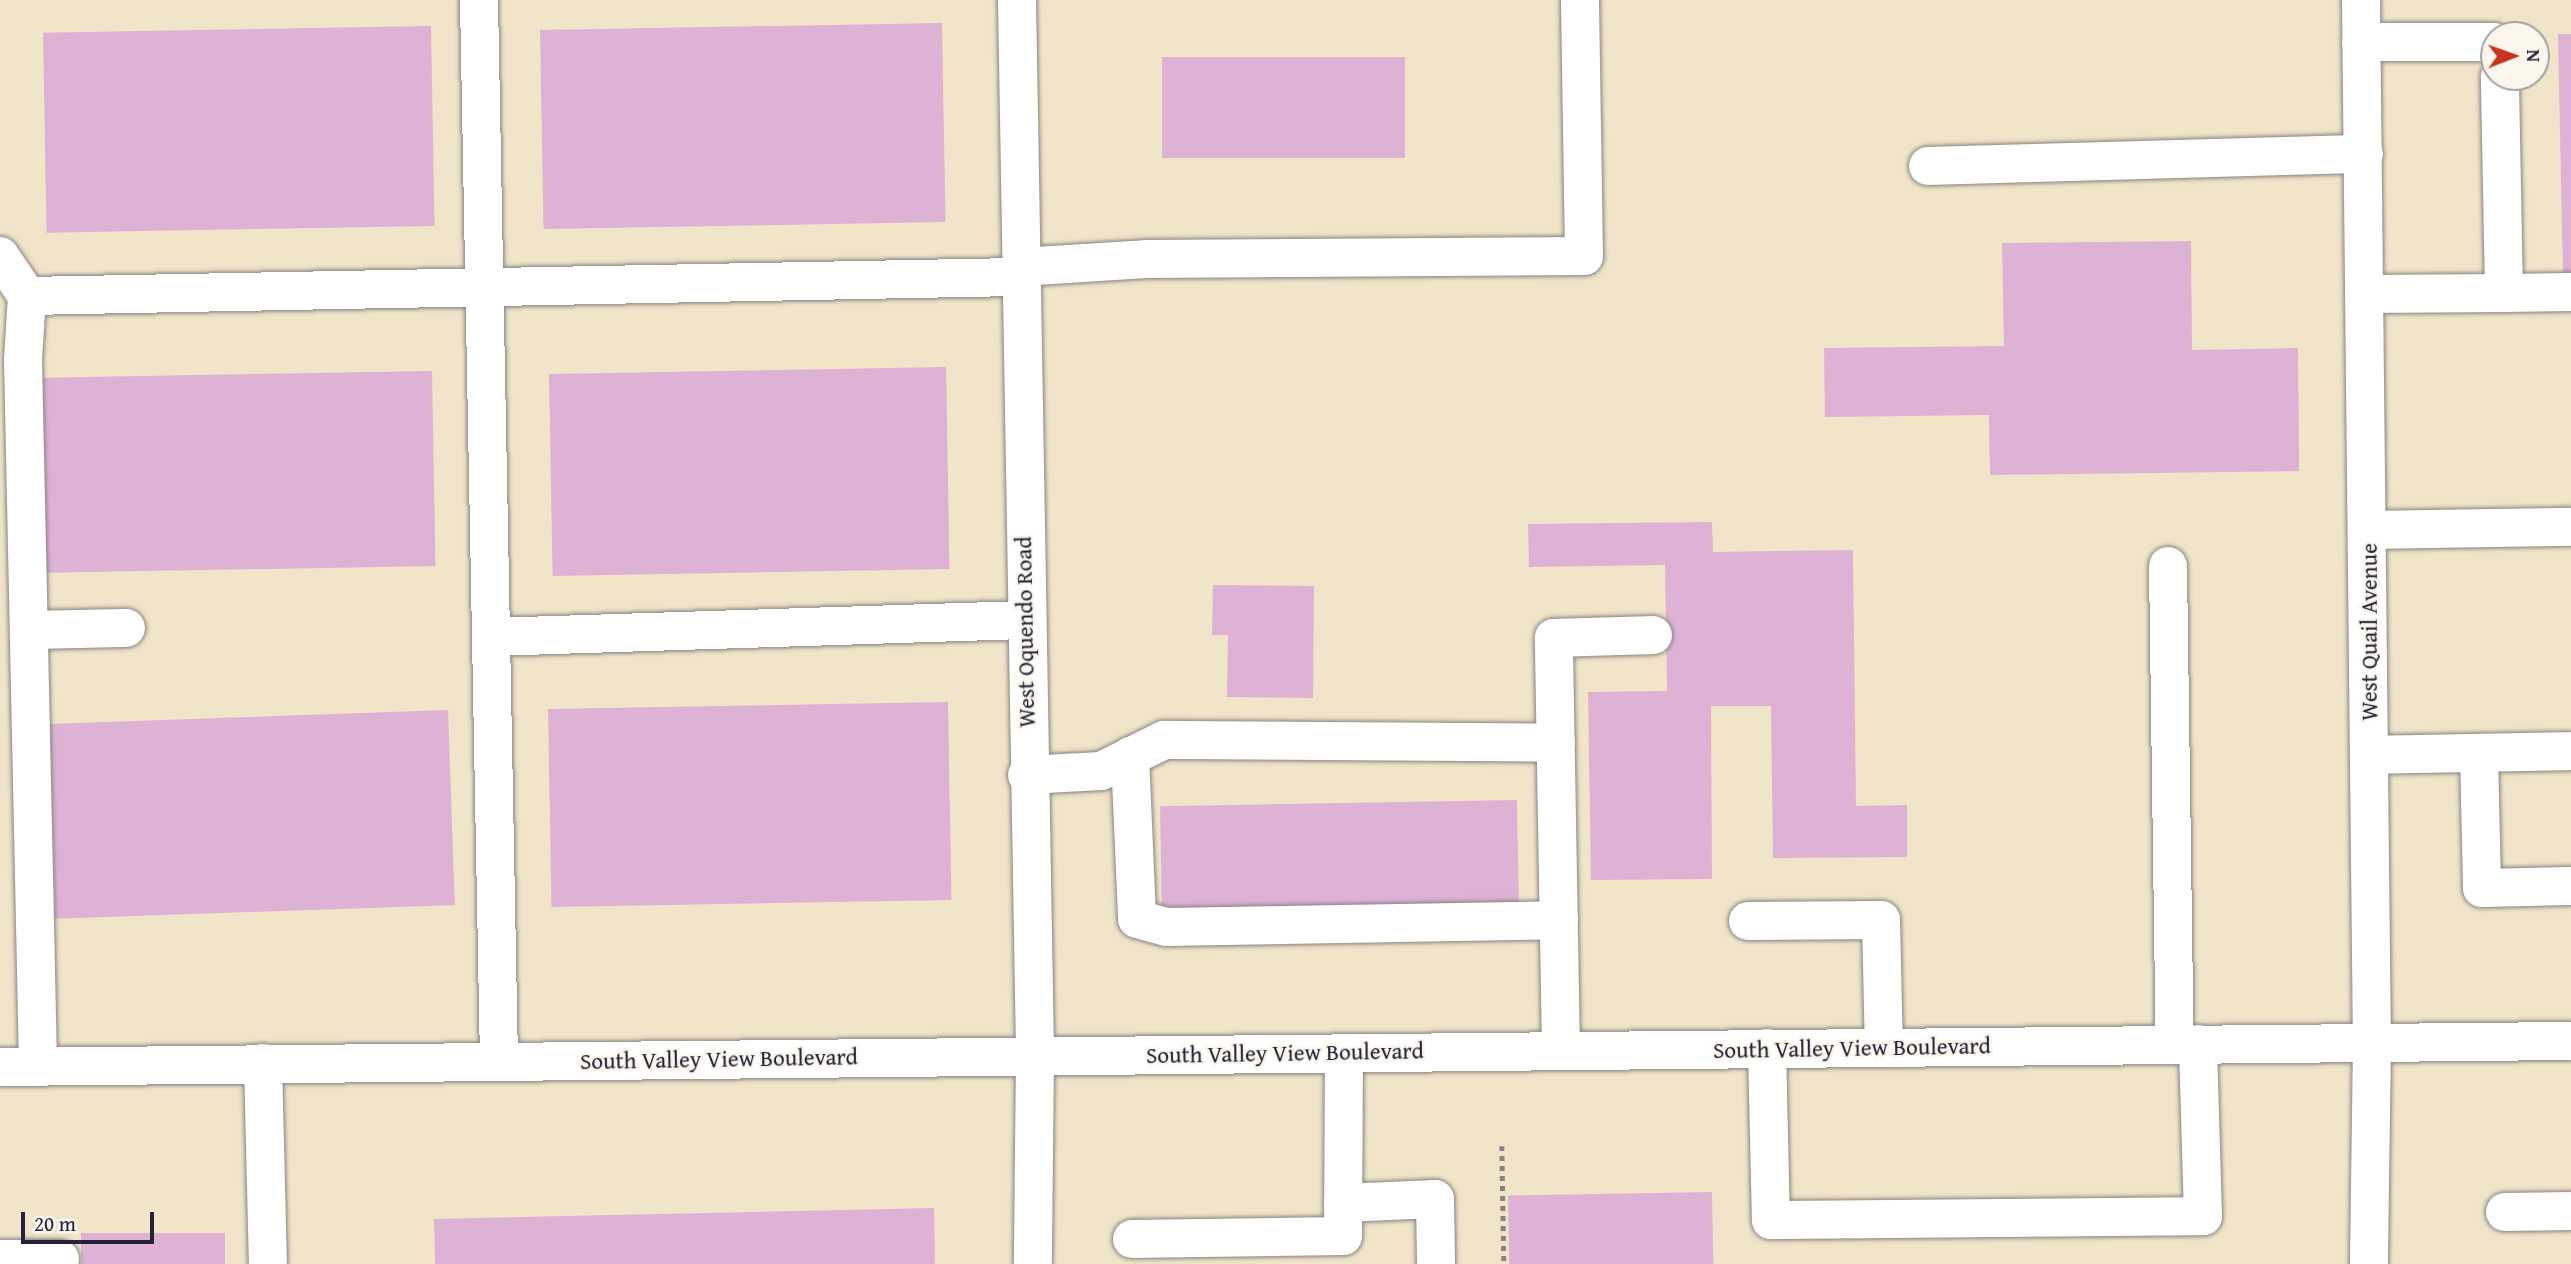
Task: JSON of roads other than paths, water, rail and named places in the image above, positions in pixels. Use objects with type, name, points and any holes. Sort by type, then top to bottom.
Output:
[{"type":"main road","points":[[479,0],[499,1061]]},
{"type":"main road","name":"West Oquendo Road","points":[[1017,0],[1024,620],[1035,1056],[1033,1264]]},
{"type":"main road","points":[[27,296],[486,288],[1021,272],[1146,259],[1584,256],[1580,0]]},
{"type":"main road","name":"West Quail Avenue","points":[[2361,0],[2369,530],[2372,1043],[2369,1264]]},
{"type":"main road","points":[[2361,42],[2480,42]]},
{"type":"main road","points":[[2500,91],[2504,293]]},
{"type":"main road","points":[[1928,166],[2364,155]]},
{"type":"main road","points":[[0,256],[27,296],[23,359],[38,1066]]},
{"type":"main road","points":[[2366,293],[2571,292]]},
{"type":"main road","points":[[2369,530],[2571,527]]},
{"type":"main road","points":[[1767,1048],[1771,1220],[2203,1216],[2186,1044],[2168,566]]},
{"type":"main road","points":[[492,637],[1024,620]]},
{"type":"main road","points":[[29,630],[126,628]]},
{"type":"main road","points":[[1561,1050],[1554,638],[1653,635]]},
{"type":"main road","points":[[1027,775],[1101,771],[1164,740],[1556,743]]},
{"type":"main road","points":[[2370,755],[2571,751]]},
{"type":"main road","points":[[2479,753],[2482,888],[2571,886]]},
{"type":"main road","points":[[1130,756],[1137,919],[1167,927],[1559,920]]},
{"type":"main road","points":[[1748,921],[1881,920],[1884,1048]]},
{"type":"main road","name":"South Valley View Boulevard","points":[[0,1067],[2571,1041]]},
{"type":"main road","points":[[1132,1239],[1343,1236],[1345,1053]]},
{"type":"main road","points":[[263,1063],[268,1264]]},
{"type":"main road","points":[[1343,1203],[1435,1199],[1436,1264]]},
{"type":"main road","points":[[2505,1212],[2571,1211]]},
{"type":"main road","points":[[0,1259],[60,1258]]}]
